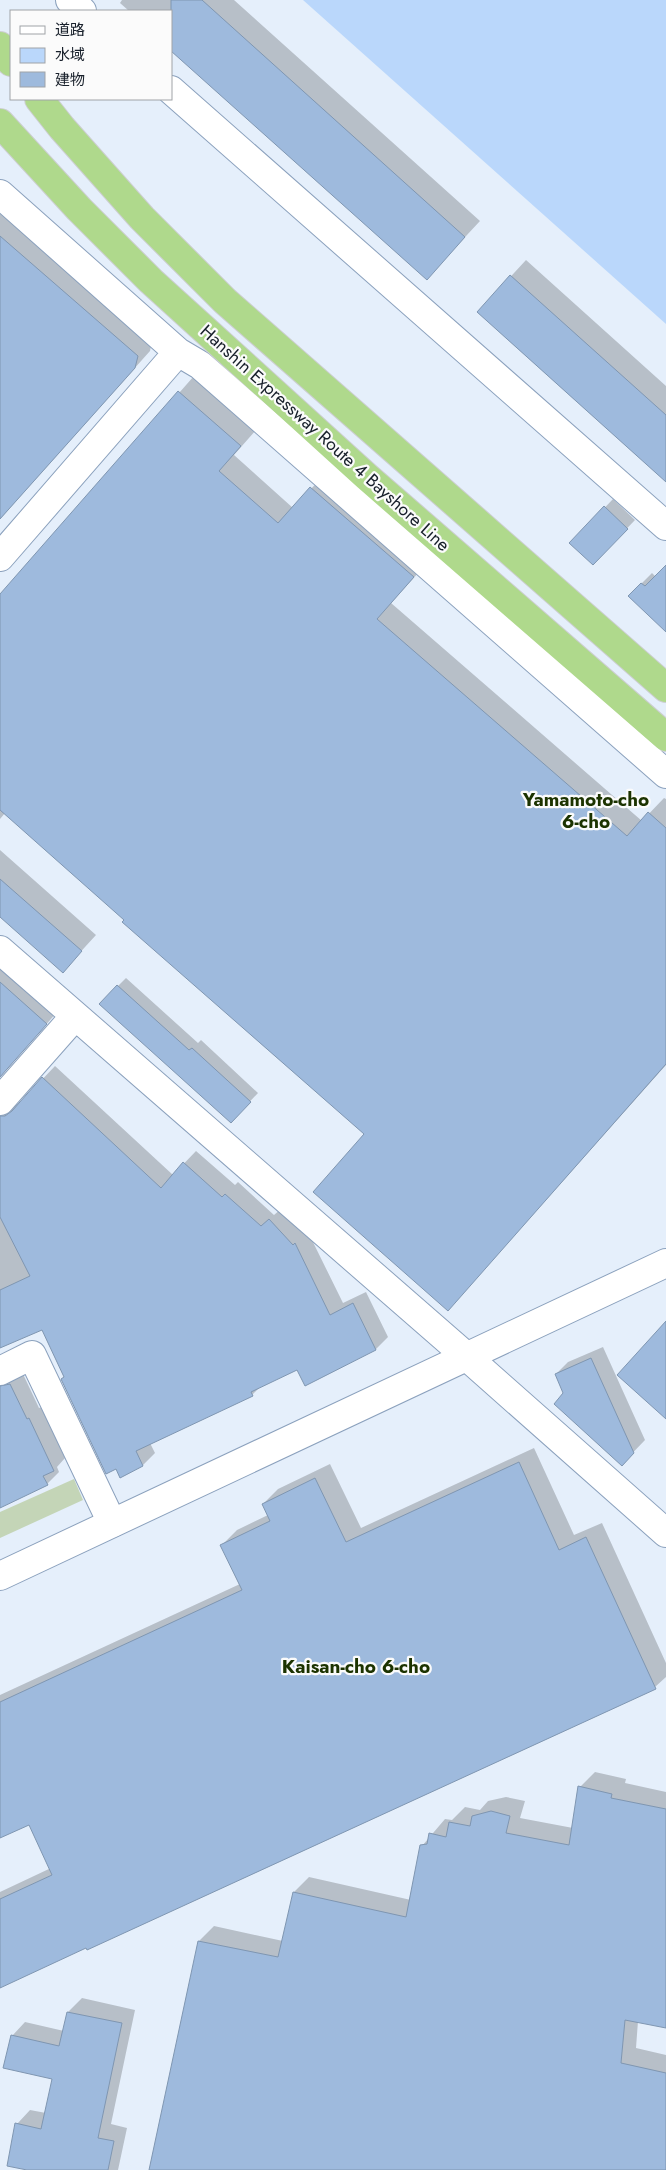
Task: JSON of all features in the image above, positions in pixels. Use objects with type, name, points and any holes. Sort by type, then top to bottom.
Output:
[{"type":"highway","points":[[0,46],[10,61]]},
{"type":"highway","name":"Hanshin Expressway Route 4 Bayshore Line","points":[[40,100],[62,128],[142,218],[225,301],[666,688]]},
{"type":"highway","name":"Hanshin Expressway Route 4 Bayshore Line","points":[[0,122],[73,202],[151,281],[367,477],[666,737]]},
{"type":"street","points":[[70,0],[81,10]]},
{"type":"street","points":[[172,91],[666,526]]},
{"type":"street","points":[[0,194],[178,352],[200,366],[666,774]]},
{"type":"street","points":[[0,557],[178,352]]},
{"type":"street","points":[[0,950],[666,1533]]},
{"type":"street","points":[[0,1101],[75,1016]]},
{"type":"street","points":[[0,1576],[666,1263]]},
{"type":"street","points":[[0,1371],[32,1355],[112,1523]]},
{"type":"green space","points":[[74,1479],[83,1500],[0,1538],[0,1512]]},
{"type":"water","points":[[303,0],[666,0],[666,324]]},
{"type":"building","points":[[171,0],[202,0],[465,237],[427,280],[172,52]]},
{"type":"building","points":[[0,236],[138,356],[135,368],[0,519]]},
{"type":"building","points":[[510,275],[666,415],[666,482],[477,312]]},
{"type":"building","points":[[178,391],[241,446],[219,471],[278,523],[310,487],[414,577],[377,619],[627,836],[648,812],[666,828],[666,1064],[448,1311],[313,1192],[364,1134],[122,922],[124,920],[0,810],[0,594]]},
{"type":"building","points":[[604,506],[628,529],[593,565],[569,543]]},
{"type":"building","points":[[666,565],[666,632],[628,596],[641,583],[645,586]]},
{"type":"building","points":[[0,879],[82,951],[63,973],[0,917]]},
{"type":"building","points":[[0,982],[47,1024],[0,1077]]},
{"type":"building","points":[[117,985],[189,1050],[192,1048],[251,1102],[231,1123],[99,1004]]},
{"type":"building","points":[[42,1077],[161,1188],[183,1162],[222,1197],[225,1194],[261,1226],[269,1219],[293,1245],[295,1243],[330,1315],[353,1303],[376,1350],[305,1386],[297,1370],[251,1392],[253,1396],[136,1451],[143,1466],[120,1478],[116,1469],[106,1474],[61,1379],[64,1377],[42,1330],[0,1348],[0,1290],[30,1276],[0,1217],[0,1116],[5,1116],[12,1111]]},
{"type":"building","points":[[666,1321],[666,1419],[617,1375]]},
{"type":"building","points":[[591,1358],[634,1453],[622,1466],[554,1404],[563,1393],[555,1374]]},
{"type":"building","points":[[10,1384],[27,1419],[29,1418],[54,1471],[43,1476],[48,1485],[0,1508],[0,1386]]},
{"type":"building","points":[[519,1462],[559,1550],[586,1537],[656,1689],[87,1950],[86,1948],[0,1988],[0,1899],[52,1875],[29,1825],[0,1838],[0,1702],[242,1590],[220,1545],[270,1521],[262,1504],[315,1478],[346,1542]]},
{"type":"building","points":[[578,1786],[612,1794],[611,1798],[666,1809],[666,2028],[625,2020],[621,2063],[666,2073],[666,2170],[149,2170],[198,1941],[278,1957],[293,1892],[406,1917],[420,1845],[427,1844],[429,1833],[446,1837],[449,1822],[470,1826],[472,1816],[491,1811],[510,1816],[506,1833],[569,1845]]},
{"type":"building","points":[[67,2012],[122,2023],[98,2138],[114,2141],[108,2170],[27,2170],[7,2166],[15,2123],[41,2129],[52,2079],[3,2068],[11,2035],[59,2046]]},
{"type":"district","name":"Yamamoto-cho 6-cho","points":[[586,810]]},
{"type":"district","name":"Kaisan-cho 6-cho","points":[[356,1666]]}]
